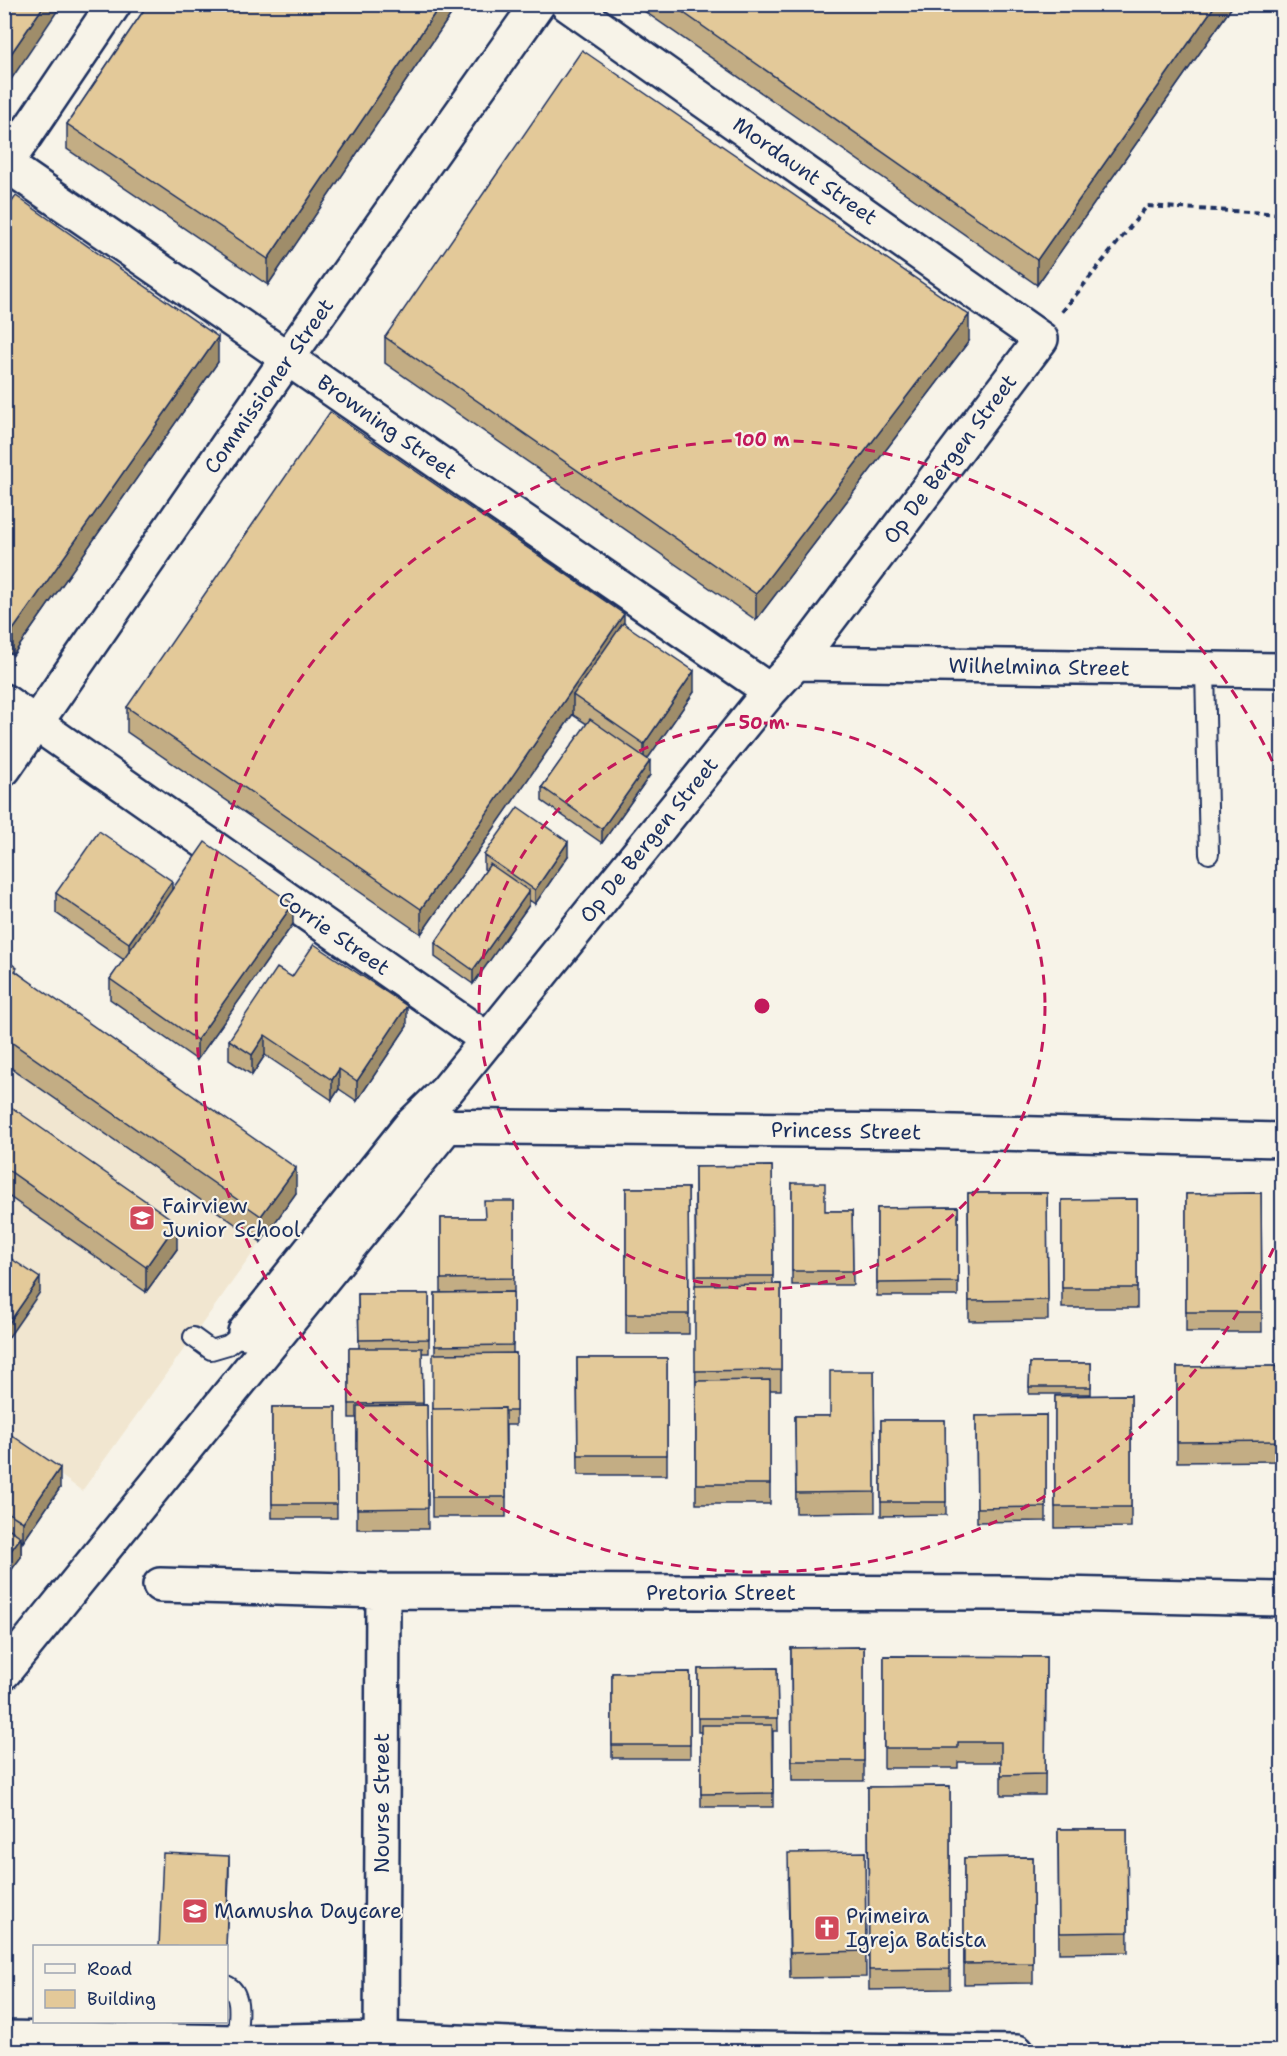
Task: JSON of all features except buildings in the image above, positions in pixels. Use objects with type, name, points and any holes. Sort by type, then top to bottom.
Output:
[{"type":"street","points":[[5,165],[114,4]]},
{"type":"street","name":"Commissioner Street","points":[[4,770],[287,358],[538,4]]},
{"type":"street","name":"Mordaunt Street","points":[[567,4],[1041,339]]},
{"type":"street","name":"Browning Street","points":[[5,165],[770,691]]},
{"type":"street","name":"Op De Bergen Street","points":[[245,1332],[410,1126],[447,1090],[795,663],[1041,339]]},
{"type":"street","name":"Wilhelmina Street","points":[[795,663],[1282,670]]},
{"type":"street","name":"Corrie Street","points":[[4,701],[488,1040]]},
{"type":"street","points":[[4,1671],[448,1125]]},
{"type":"street","name":"Princess Street","points":[[410,1126],[915,1131],[1282,1140]]},
{"type":"street","name":"Pretoria Street","points":[[160,1585],[384,1591],[1016,1593],[1282,1599]]},
{"type":"street","name":"Nourse Street","points":[[381,2045],[384,1591]]},
{"type":"street","points":[[4,2038],[1017,2052]]},
{"type":"lane","points":[[1205,669],[1209,854]]},
{"type":"lane","points":[[193,1337],[211,1350],[228,1345],[245,1332]]},
{"type":"lane","points":[[228,1986],[233,1988],[238,1998],[236,2042]]},
{"type":"path","points":[[1041,339],[1147,206],[1282,214]]},
{"type":"shaded area","name":"Fairview Junior School","points":[[5,984],[296,1193],[82,1491],[5,1435]]},
{"type":"place","name":"Fairview Junior School","points":[[142,1218]]},
{"type":"place","name":"Mamusha Daycare","points":[[195,1911]]},
{"type":"place","name":"Primeira Igreja Batista","points":[[827,1928]]}]
